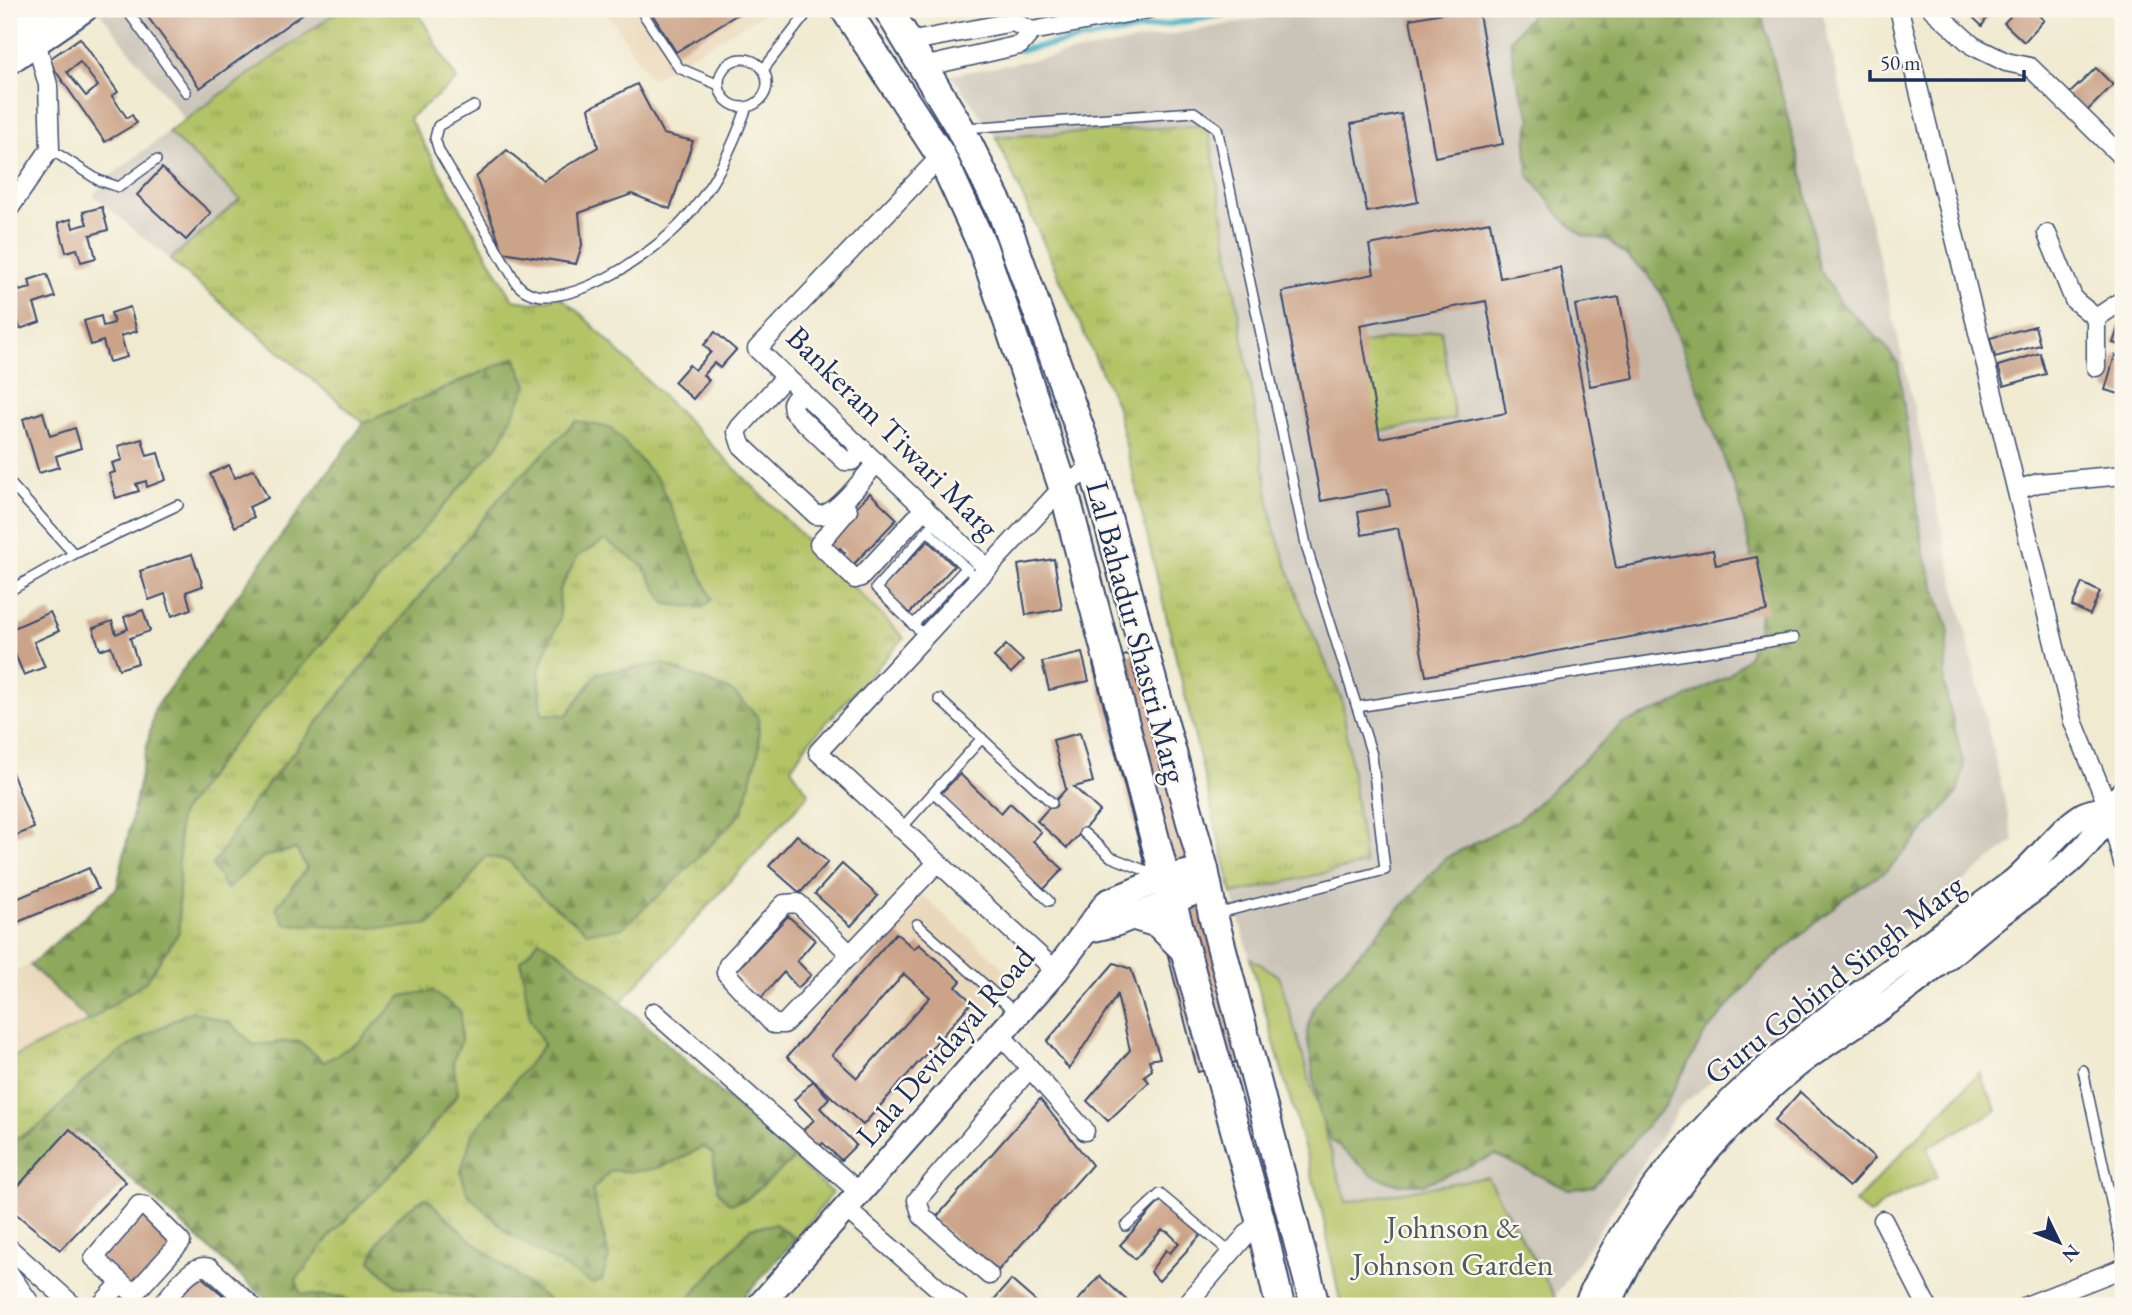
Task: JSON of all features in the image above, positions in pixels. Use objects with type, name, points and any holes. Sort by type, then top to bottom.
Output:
[{"type":"main road","name":"Lal Bahadur Shastri Marg","points":[[845,9],[942,156],[982,246],[1063,487],[1169,890],[1260,1219],[1280,1306]]},
{"type":"main road","name":"Lal Bahadur Shastri Marg","points":[[888,9],[960,128],[1002,212],[1093,466],[1206,878],[1213,915],[1315,1306]]},
{"type":"main road","points":[[1135,916],[1158,923],[1186,952]]},
{"type":"street","points":[[9,35],[46,9]]},
{"type":"street","points":[[9,62],[85,9]]},
{"type":"street","points":[[908,42],[1013,22],[1032,31],[1148,9]]},
{"type":"street","points":[[1899,9],[2073,722],[2123,863]]},
{"type":"street","points":[[1932,9],[1973,46],[2007,62],[2030,67],[2123,158]]},
{"type":"street","points":[[923,67],[1020,45],[1032,31]]},
{"type":"street","points":[[9,209],[50,149],[52,130],[48,85],[37,45]]},
{"type":"street","name":"Bankeram Tiwari Marg","points":[[942,156],[757,349],[783,379],[927,518],[988,568]]},
{"type":"street","points":[[2047,234],[2074,300],[2096,318]]},
{"type":"street","points":[[2096,318],[2123,300]]},
{"type":"street","points":[[2096,318],[2096,367]]},
{"type":"street","points":[[783,379],[740,426],[737,432],[741,445],[816,515],[822,516],[834,511],[878,469]]},
{"type":"street","points":[[1056,971],[936,864],[818,752],[919,630],[988,568],[1063,487],[1093,466]]},
{"type":"street","points":[[878,469],[821,540],[820,548],[853,578],[858,578],[927,518]]},
{"type":"street","points":[[2017,490],[2039,483],[2123,475]]},
{"type":"street","name":"Guru Gobind Singh Marg","points":[[1608,1306],[1646,1230],[1736,1121],[1796,1067],[1897,996],[1997,917],[2028,883],[2104,811]]},
{"type":"street","points":[[850,954],[797,903],[791,902],[783,904],[728,965],[726,973],[777,1026],[784,1024],[936,864]]},
{"type":"street","name":"Lala Devidayal Road","points":[[760,1306],[1056,971],[1107,902],[1169,890],[1206,878]]},
{"type":"street","name":"Guru Gobind Singh Marg","points":[[1586,1306],[1642,1205],[1725,1103],[1791,1046],[2028,883]]},
{"type":"street","points":[[1088,930],[1135,916],[1169,890]]},
{"type":"street","points":[[654,1012],[959,1306]]},
{"type":"street","points":[[1000,1034],[1085,1131]]},
{"type":"street","points":[[989,1275],[922,1216],[916,1200],[1030,1068]]},
{"type":"street","points":[[142,1205],[180,1240],[181,1245],[138,1293],[130,1293],[120,1284],[94,1258],[142,1205]]},
{"type":"street","points":[[1196,1302],[1230,1253],[1260,1219]]},
{"type":"street","points":[[1883,1220],[1927,1306]]},
{"type":"street","points":[[9,1248],[74,1306]]},
{"type":"street","points":[[161,1306],[194,1268],[203,1265],[210,1268],[252,1306]]},
{"type":"street","points":[[2026,1306],[2123,1268]]},
{"type":"street","points":[[9,1273],[32,1306]]},
{"type":"street","points":[[100,1306],[120,1284]]},
{"type":"street","points":[[45,1306],[57,1292]]},
{"type":"lane","points":[[126,9],[186,92]]},
{"type":"lane","points":[[640,9],[679,68],[719,85]]},
{"type":"lane","points":[[763,70],[810,9]]},
{"type":"lane","points":[[736,61],[751,61],[763,70],[766,77],[765,93],[761,100],[747,107],[731,104],[721,93],[719,85],[723,70],[736,61]]},
{"type":"lane","points":[[474,106],[438,126],[435,138],[439,151],[517,284],[525,293],[536,296],[566,296],[620,271],[683,222],[730,154],[747,107]]},
{"type":"lane","points":[[960,128],[1194,112],[1217,128],[1307,549],[1372,755],[1385,870],[1213,915]]},
{"type":"lane","points":[[50,149],[98,180],[119,187],[156,160]]},
{"type":"lane","points":[[9,482],[74,554]]},
{"type":"lane","points":[[9,591],[74,554],[178,505]]},
{"type":"lane","points":[[927,518],[968,570],[919,630],[876,588],[927,518]]},
{"type":"lane","points":[[1357,707],[1794,638]]},
{"type":"lane","points":[[939,699],[1052,803]]},
{"type":"lane","points":[[900,830],[982,738]]},
{"type":"lane","points":[[934,793],[1049,901]]},
{"type":"lane","points":[[1084,832],[1111,857],[1169,890]]},
{"type":"lane","points":[[917,924],[1017,1014]]},
{"type":"lane","points":[[2083,1070],[2123,1257]]},
{"type":"lane","points":[[1126,1226],[1160,1194],[1230,1253]]},
{"type":"shaded area","points":[[97,9],[341,9],[185,120]]},
{"type":"shaded area","points":[[605,9],[772,9],[650,79]]},
{"type":"shaded area","points":[[1311,9],[1822,9],[2014,841],[1682,1105],[1555,1297],[1486,1177],[1346,1203],[1279,976],[1250,958],[1232,894],[1116,404],[996,137],[951,75]]},
{"type":"shaded area","points":[[168,132],[240,199],[170,260],[93,195],[109,177]]},
{"type":"shaded area","points":[[921,525],[962,568],[902,635],[854,587]]},
{"type":"shaded area","points":[[923,896],[1018,981],[872,1148],[772,1064]]},
{"type":"shaded area","points":[[30,965],[89,1021],[9,1059],[9,974]]},
{"type":"green space","points":[[341,9],[416,9],[457,80],[409,118],[513,300],[534,303],[559,296],[582,315],[904,638],[807,744],[791,768],[809,794],[621,1002],[561,954],[530,1020],[544,1044],[525,1069],[609,1256],[592,1190],[611,1170],[637,1171],[660,1167],[704,1146],[713,1154],[718,1191],[745,1200],[794,1159],[832,1193],[796,1239],[775,1224],[751,1228],[683,1306],[556,1306],[468,1238],[426,1198],[399,1216],[385,1232],[371,1261],[396,1286],[473,1298],[479,1306],[358,1306],[343,1297],[300,1294],[296,1280],[330,1236],[416,1148],[458,1094],[453,1061],[461,1041],[402,996],[360,1041],[324,1062],[299,1041],[254,1045],[230,1023],[88,1078],[48,1122],[9,1142],[9,1059],[89,1021],[146,981],[179,932],[179,816],[231,746],[527,385],[514,358],[364,423],[170,260],[240,199],[168,132]],"holes":[[[576,421],[666,604],[643,566],[605,539],[577,557],[559,591],[560,617],[539,669],[542,715],[567,715],[598,673],[663,664],[732,691],[758,717],[759,750],[742,813],[540,895],[509,861],[486,855],[475,872],[276,908],[307,868],[296,849],[263,857],[227,888],[212,866],[254,801],[503,494]]]},
{"type":"green space","points":[[1536,9],[1757,9],[1761,13],[1803,177],[1819,269],[1842,304],[1881,341],[1898,363],[1923,550],[1949,631],[1944,685],[1964,766],[1958,793],[1889,869],[1845,897],[1757,973],[1704,1035],[1666,1104],[1594,1186],[1569,1190],[1496,1155],[1424,1184],[1396,1184],[1372,1175],[1331,1140],[1320,1117],[1307,1034],[1313,1008],[1328,987],[1446,858],[1519,820],[1622,724],[1678,702],[1729,675],[1748,657],[1758,631],[1761,603],[1740,502],[1663,296],[1647,274],[1608,240],[1582,235],[1561,217],[1528,174],[1526,144],[1531,118],[1515,75],[1510,40]]},
{"type":"green space","points":[[1208,125],[1273,525],[1301,606],[1342,700],[1365,864],[1232,894],[1116,404],[996,137]]},
{"type":"green space","points":[[1441,330],[1455,419],[1373,432],[1359,344]]},
{"type":"green space","points":[[515,358],[527,385],[499,444],[231,746],[179,816],[179,932],[146,981],[89,1021],[30,965],[117,888],[155,708],[364,423]]},
{"type":"green space","points":[[576,421],[611,428],[659,481],[712,599],[703,608],[666,604],[643,566],[605,540],[577,557],[559,591],[560,617],[539,669],[542,714],[567,715],[598,673],[663,664],[732,691],[758,717],[759,750],[742,813],[676,880],[621,929],[587,932],[540,895],[509,861],[486,856],[458,895],[431,924],[395,928],[285,924],[276,908],[307,868],[296,849],[263,857],[227,889],[212,866],[254,801],[502,495]]},
{"type":"green space","points":[[539,940],[561,954],[621,1002],[794,1159],[745,1200],[730,1204],[718,1191],[713,1154],[704,1146],[649,1170],[611,1170],[592,1190],[609,1256],[602,1280],[593,1284],[508,1233],[467,1193],[461,1172],[472,1134],[544,1045],[530,1020],[521,961]]},
{"type":"green space","name":"Johnson & Johnson Garden","points":[[1250,958],[1279,976],[1346,1202],[1487,1177],[1555,1297],[1551,1306],[1341,1306],[1321,1207]]},
{"type":"green space","points":[[432,991],[461,1012],[461,1041],[453,1061],[458,1093],[416,1148],[330,1236],[296,1280],[301,1294],[343,1297],[358,1306],[274,1306],[77,1131],[9,1204],[9,1142],[43,1123],[87,1078],[111,1058],[178,1018],[192,1011],[230,1023],[254,1045],[299,1041],[324,1062],[360,1041],[402,996]]},
{"type":"green space","points":[[1979,1073],[1997,1110],[1928,1147],[1937,1177],[1886,1201],[1869,1215],[1855,1202]]},
{"type":"green space","points":[[426,1198],[468,1238],[556,1306],[479,1306],[472,1298],[396,1286],[371,1261],[385,1232],[399,1216]]},
{"type":"green space","points":[[775,1224],[796,1239],[736,1306],[683,1306],[751,1228]]},
{"type":"building","points":[[142,9],[309,9],[200,88]]},
{"type":"building","points":[[649,9],[746,9],[676,52]]},
{"type":"building","points":[[1478,9],[1503,144],[1435,157],[1410,19]]},
{"type":"building","points":[[1964,9],[1992,9],[1982,26]]},
{"type":"building","points":[[2017,9],[2031,9],[2044,20],[2024,42],[2004,23]]},
{"type":"building","points":[[80,38],[118,92],[112,96],[127,118],[132,115],[137,123],[105,142],[48,60]],"holes":[[[80,62],[98,86],[86,96],[67,72]]]},
{"type":"building","points":[[2096,68],[2113,85],[2085,113],[2068,95]]},
{"type":"building","points":[[637,84],[663,134],[693,141],[670,209],[632,194],[579,213],[582,245],[576,264],[503,252],[476,177],[507,150],[543,180],[598,147],[589,108]]},
{"type":"building","points":[[1401,114],[1418,202],[1367,212],[1351,124]]},
{"type":"building","points":[[162,168],[211,213],[186,240],[137,195]]},
{"type":"building","points":[[102,207],[108,230],[90,235],[96,258],[81,262],[77,249],[66,252],[58,223],[71,219],[73,228],[87,224],[83,212]]},
{"type":"building","points":[[1490,222],[1500,278],[1560,267],[1616,568],[1713,550],[1716,565],[1757,557],[1767,611],[1426,676],[1398,528],[1362,535],[1358,512],[1390,506],[1387,489],[1321,501],[1282,292],[1374,274],[1369,245]],"holes":[[[1486,301],[1506,413],[1380,438],[1360,325]]]},
{"type":"building","points":[[47,274],[55,297],[34,304],[40,322],[20,329],[15,310],[9,312],[9,287],[17,284],[19,291],[31,288],[29,280]]},
{"type":"building","points":[[1619,297],[1634,378],[1590,386],[1575,305]]},
{"type":"building","points":[[130,307],[137,331],[121,336],[127,357],[109,362],[103,341],[91,345],[84,321],[101,316],[103,326],[114,323],[111,313]]},
{"type":"building","points":[[2120,322],[2123,323],[2123,346],[2113,343]]},
{"type":"building","points":[[2035,326],[2040,345],[1995,357],[1990,338]]},
{"type":"building","points":[[715,332],[736,350],[720,368],[714,363],[703,375],[709,380],[693,399],[674,382],[689,365],[695,370],[711,352],[704,345]]},
{"type":"building","points":[[2040,353],[2046,374],[2004,386],[1998,366]]},
{"type":"building","points":[[2115,355],[2123,358],[2123,395],[2105,390]]},
{"type":"building","points":[[43,412],[50,436],[75,428],[81,448],[56,456],[59,467],[39,473],[23,419]]},
{"type":"building","points":[[142,439],[147,456],[158,453],[166,480],[147,487],[146,481],[136,484],[139,491],[116,498],[109,474],[115,472],[112,463],[122,460],[118,446]]},
{"type":"building","points":[[229,465],[235,478],[254,469],[268,498],[249,507],[254,517],[235,527],[210,474]]},
{"type":"building","points":[[870,493],[897,519],[850,568],[840,558],[845,553],[840,548],[833,555],[821,543]]},
{"type":"building","points":[[928,541],[954,566],[907,616],[880,590]]},
{"type":"building","points":[[192,554],[203,586],[186,592],[191,609],[172,616],[165,594],[149,600],[140,571]]},
{"type":"building","points":[[1054,559],[1062,609],[1026,615],[1018,565]]},
{"type":"building","points":[[2082,583],[2100,592],[2090,615],[2072,606]]},
{"type":"building","points":[[143,610],[150,631],[130,638],[138,663],[119,669],[111,646],[100,650],[93,628],[112,621],[116,634],[128,629],[124,617]]},
{"type":"building","points":[[50,612],[59,631],[34,642],[45,667],[24,675],[14,652],[9,655],[9,630]]},
{"type":"building","points":[[1006,645],[1023,661],[1011,673],[994,657]]},
{"type":"building","points":[[1158,647],[1263,1055],[1198,1072],[1093,664]]},
{"type":"building","points":[[1082,653],[1089,681],[1049,690],[1042,662]]},
{"type":"building","points":[[1080,733],[1093,782],[1074,787],[1100,811],[1067,848],[1037,821],[1066,789],[1053,740]]},
{"type":"building","points":[[9,765],[34,828],[15,836],[9,819]]},
{"type":"building","points":[[960,774],[1001,813],[1010,803],[1041,832],[1033,841],[1063,869],[1042,891],[940,794]]},
{"type":"building","points":[[797,835],[828,862],[800,893],[769,866]]},
{"type":"building","points":[[842,864],[878,896],[851,926],[815,894]]},
{"type":"building","points":[[89,868],[98,889],[13,924],[9,902]]},
{"type":"building","points":[[788,916],[815,940],[797,961],[811,975],[798,988],[784,972],[760,999],[734,973]]},
{"type":"building","points":[[896,933],[914,949],[919,944],[961,981],[956,987],[972,1002],[863,1125],[787,1057]],"holes":[[[904,974],[930,997],[857,1078],[832,1055]]]},
{"type":"building","points":[[1114,963],[1131,969],[1160,1058],[1149,1060],[1152,1070],[1144,1076],[1149,1082],[1108,1121],[1087,1101],[1130,1050],[1117,995],[1069,1069],[1047,1041]]},
{"type":"building","points":[[813,1081],[829,1098],[820,1108],[856,1145],[841,1160],[823,1143],[815,1150],[799,1134],[814,1120],[794,1100]]},
{"type":"building","points":[[1800,1092],[1875,1158],[1849,1187],[1774,1121]]},
{"type":"building","points":[[1040,1099],[1092,1165],[995,1274],[934,1220]]},
{"type":"building","points":[[70,1129],[126,1182],[60,1250],[9,1208],[9,1196]]},
{"type":"building","points":[[1162,1199],[1201,1235],[1159,1281],[1150,1272],[1166,1250],[1170,1253],[1179,1243],[1168,1232],[1162,1230],[1135,1259],[1120,1245]]},
{"type":"building","points":[[142,1210],[177,1243],[134,1290],[99,1257]]},
{"type":"building","points":[[198,1274],[223,1295],[214,1306],[170,1306]]},
{"type":"building","points":[[1100,1276],[1133,1306],[1073,1306]]},
{"type":"building","points":[[1011,1280],[1041,1306],[995,1306],[991,1303]]},
{"type":"waterway","points":[[1020,50],[1256,9]]}]
